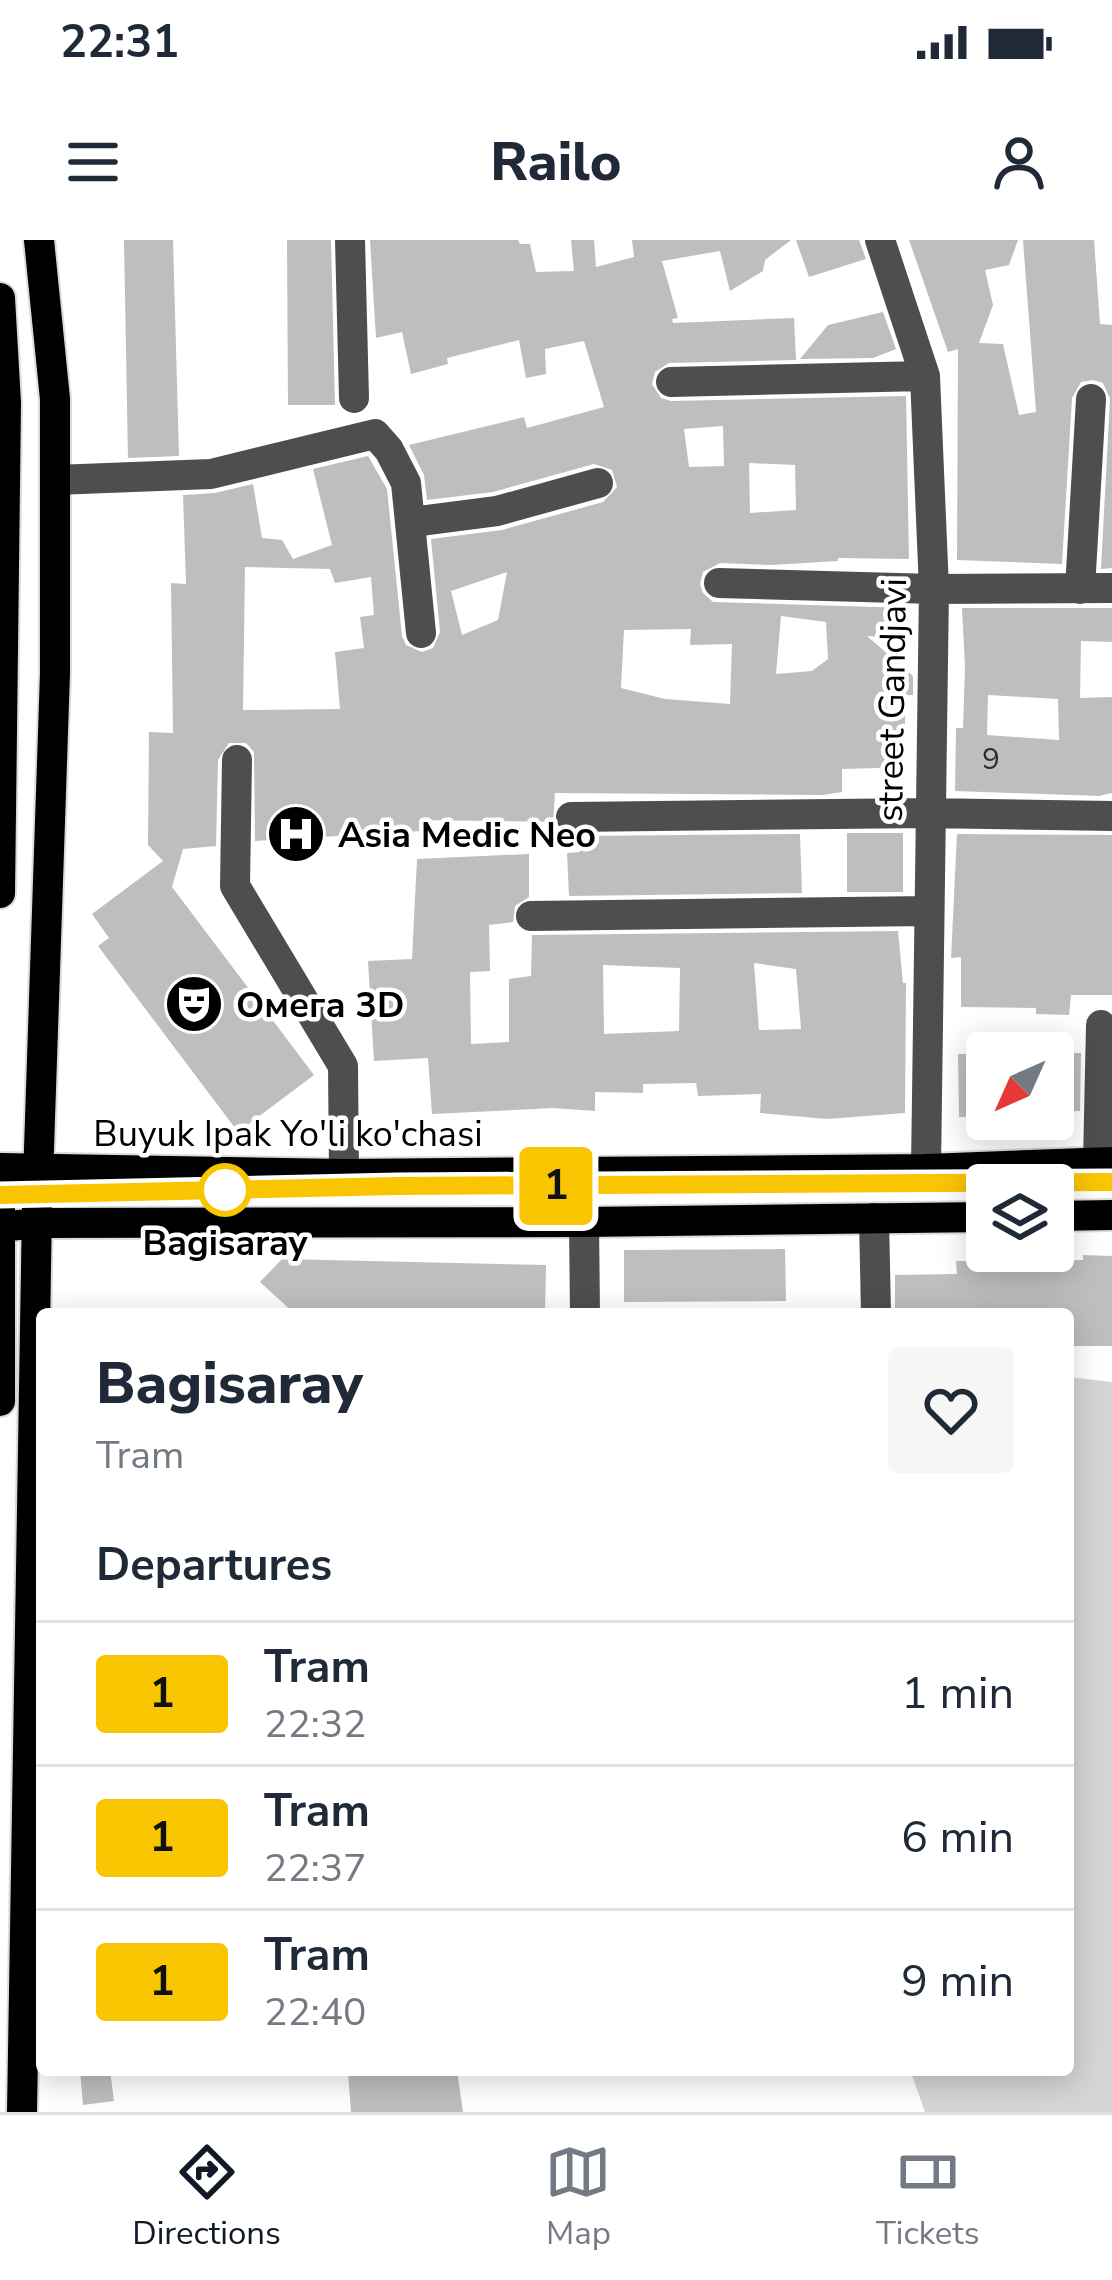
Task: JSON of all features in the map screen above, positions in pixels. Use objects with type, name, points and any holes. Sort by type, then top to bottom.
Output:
[{"type":"main road","points":[[37,1308],[55,673],[55,398],[39,240]]},
{"type":"main road","points":[[0,298],[6,403],[0,893]]},
{"type":"main road","name":"Buyuk Ipak Yo'li ko'chasi","points":[[0,1168],[344,1174],[1105,1162]]},
{"type":"main road","points":[[0,1199],[0,1401]]},
{"type":"main road","points":[[1074,1216],[1112,1215]]},
{"type":"main road","points":[[1,1227],[37,1222],[966,1217]]},
{"type":"main road","points":[[22,2112],[32,2060],[36,1652]]},
{"type":"street","points":[[350,240],[354,398]]},
{"type":"street","name":"street Gandjavi","points":[[880,240],[926,376],[934,589],[926,1168]]},
{"type":"street","points":[[671,382],[926,376]]},
{"type":"street","points":[[1080,589],[1091,399]]},
{"type":"street","points":[[55,480],[211,474],[374,434],[406,483],[421,633]]},
{"type":"street","points":[[412,522],[497,511],[598,484]]},
{"type":"street","points":[[719,583],[1112,588]]},
{"type":"street","points":[[237,760],[235,886],[343,1066],[344,1174]]},
{"type":"street","points":[[571,817],[1112,816]]},
{"type":"street","points":[[531,916],[928,911]]},
{"type":"street","points":[[1102,1025],[1105,1162]]},
{"type":"street","points":[[874,1219],[876,1308]]},
{"type":"street","points":[[584,1222],[585,1308]]},
{"type":"shaded area","points":[[1074,1378],[1112,1382],[1112,2112],[925,2112],[912,2076],[1074,2076]]},
{"type":"building","points":[[124,240],[173,240],[179,456],[128,458]]},
{"type":"building","points":[[287,240],[331,240],[335,405],[288,405]]},
{"type":"building","points":[[370,240],[518,240],[530,244],[536,272],[574,271],[571,240],[594,240],[596,267],[634,257],[632,240],[791,240],[765,260],[763,271],[730,291],[720,251],[662,261],[678,318],[673,323],[794,318],[796,360],[669,363],[655,372],[652,384],[661,398],[671,401],[906,396],[909,559],[720,563],[703,572],[700,584],[713,602],[907,608],[904,638],[867,636],[913,676],[913,695],[905,695],[905,725],[899,725],[899,794],[885,794],[880,768],[842,769],[842,792],[823,795],[555,793],[553,822],[419,820],[421,831],[255,841],[254,752],[246,743],[229,743],[218,760],[216,846],[183,849],[172,887],[314,1075],[238,1132],[98,946],[109,938],[92,914],[163,861],[148,845],[149,732],[173,733],[171,583],[186,584],[183,495],[253,484],[262,538],[282,540],[293,559],[332,545],[313,469],[368,456],[387,489],[402,636],[406,645],[422,652],[433,648],[440,632],[431,539],[502,530],[603,502],[617,487],[612,470],[594,464],[493,492],[427,500],[424,475],[409,445],[524,417],[527,428],[604,407],[584,341],[545,349],[546,374],[526,378],[519,340],[447,358],[448,364],[411,374],[402,332],[376,338]],"holes":[[[723,426],[724,466],[689,467],[684,429]],[[749,463],[795,465],[796,510],[750,513]],[[245,567],[330,569],[335,583],[371,577],[374,615],[360,617],[364,648],[335,652],[340,709],[243,710]],[[507,572],[498,620],[462,635],[451,591]],[[781,616],[826,622],[828,659],[812,671],[776,674]],[[691,629],[690,645],[732,644],[730,704],[665,699],[621,688],[624,630]]]},
{"type":"building","points":[[796,240],[859,240],[866,259],[809,277]]},
{"type":"building","points":[[909,240],[1018,240],[1009,265],[985,270],[993,305],[979,343],[1003,344],[1019,415],[1036,412],[1023,240],[1094,240],[1100,324],[1112,325],[1112,568],[1101,569],[1110,399],[1103,383],[1093,380],[1081,382],[1072,398],[1062,564],[957,560],[958,349],[948,352]]},
{"type":"building","points":[[883,312],[896,349],[873,358],[800,359],[828,325]]},
{"type":"building","points":[[962,608],[1112,608],[1112,642],[1081,641],[1080,698],[1112,697],[1112,793],[955,791],[956,728],[963,728]],"holes":[[[988,695],[1058,699],[1059,740],[987,735]]]},
{"type":"building","points":[[847,833],[903,833],[903,892],[847,892]]},
{"type":"building","points":[[800,834],[802,893],[569,896],[567,853],[580,852],[580,836]]},
{"type":"building","points":[[957,834],[1112,835],[1112,995],[1071,995],[1069,1015],[1036,1014],[1036,1008],[961,1007],[961,957],[951,958]]},
{"type":"building","points":[[529,854],[529,897],[515,906],[513,922],[489,925],[490,971],[470,972],[471,1044],[509,1042],[509,979],[531,976],[532,935],[898,931],[906,983],[905,1113],[827,1119],[760,1113],[761,1094],[698,1096],[696,1083],[643,1084],[643,1093],[595,1092],[595,1111],[553,1108],[432,1114],[428,1058],[374,1061],[368,961],[412,959],[417,859]],"holes":[[[754,963],[796,969],[801,1029],[759,1030]],[[603,965],[680,968],[679,1031],[604,1034]]]},
{"type":"building","points":[[1074,1053],[1081,1053],[1080,1111],[1074,1111]]},
{"type":"building","points":[[958,1054],[966,1054],[966,1117],[959,1117]]},
{"type":"building","points":[[785,1249],[786,1301],[624,1302],[624,1250]]},
{"type":"building","points":[[1083,1255],[1112,1256],[1112,1346],[1074,1346],[1074,1308],[895,1308],[895,1275],[957,1274],[956,1261],[966,1261],[966,1272],[1074,1272],[1074,1260],[1083,1260]]},
{"type":"building","points":[[282,1259],[546,1265],[545,1308],[288,1308],[260,1282]]},
{"type":"building","points":[[81,2076],[111,2076],[114,2101],[83,2105]]},
{"type":"building","points":[[348,2076],[458,2076],[463,2112],[351,2112]]},
{"type":"tram line","points":[[0,1195],[397,1186],[1112,1182]]},
{"type":"tram line","name":"1","points":[[0,1195],[397,1186],[1112,1182]]},
{"type":"place","name":"Asia Medic Neo","points":[[296,834]]},
{"type":"place","name":"Омега 3D","points":[[194,1004]]},
{"type":"place","name":"Bagisaray","points":[[225,1190]]}]
